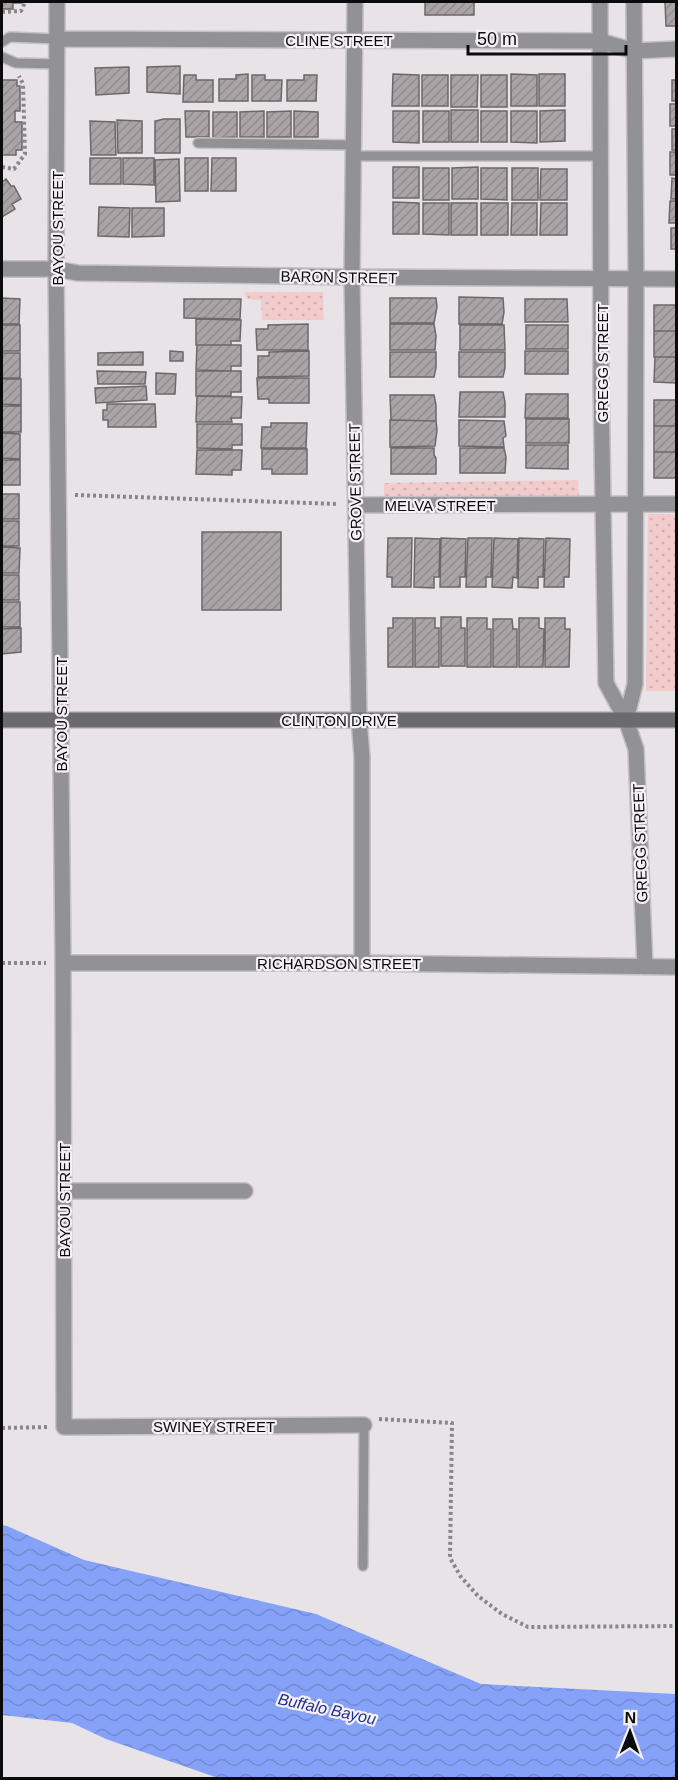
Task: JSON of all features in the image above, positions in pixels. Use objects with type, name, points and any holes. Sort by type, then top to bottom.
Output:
[{"type":"main road","name":"CLINTON DRIVE","points":[[2,720],[676,720]]},
{"type":"street","name":"BAYOU STREET","points":[[57,2],[56,269],[65,1191],[64,1427]]},
{"type":"street","name":"GROVE STREET","points":[[355,2],[352,278],[359,720],[362,757],[362,963]]},
{"type":"street","name":"GREGG STREET","points":[[600,2],[606,683],[626,720],[636,749],[645,967]]},
{"type":"street","points":[[626,720],[635,684],[634,2]]},
{"type":"street","name":"CLINE STREET","points":[[58,39],[600,41],[634,51],[676,50]]},
{"type":"street","name":"BARON STREET","points":[[2,269],[56,269],[78,273],[352,278],[676,279]]},
{"type":"street","name":"MELVA STREET","points":[[356,505],[676,504]]},
{"type":"street","name":"RICHARDSON STREET","points":[[63,963],[362,963],[676,967]]},
{"type":"street","points":[[65,1191],[245,1191]]},
{"type":"street","name":"SWINEY STREET","points":[[64,1427],[364,1425]]},
{"type":"lane","name":"CLINE STREET","points":[[2,42],[10,37],[58,39]]},
{"type":"lane","points":[[2,57],[16,63],[58,64]]},
{"type":"lane","points":[[198,143],[354,150],[601,156]]},
{"type":"lane","points":[[363,1566],[364,1425]]},
{"type":"path","points":[[2,12],[21,12],[25,2]]},
{"type":"path","points":[[2,167],[14,169],[25,154],[23,84],[18,75],[10,75]]},
{"type":"path","points":[[60,495],[356,505]]},
{"type":"path","points":[[2,963],[63,963]]},
{"type":"path","points":[[364,1425],[380,1419],[452,1423],[450,1558],[461,1577],[478,1596],[502,1614],[528,1627],[676,1626]]},
{"type":"path","points":[[2,1428],[64,1427]]},
{"type":"shaded area","points":[[244,292],[323,292],[324,320],[262,320],[261,300],[247,299]]},
{"type":"shaded area","points":[[578,480],[579,496],[384,500],[384,483]]},
{"type":"shaded area","points":[[648,514],[676,514],[676,691],[646,691]]},
{"type":"water","name":"Buffalo Bayou","points":[[2,1525],[84,1560],[316,1614],[481,1684],[676,1694],[676,1778],[218,1778],[106,1739],[72,1723],[2,1715]]},
{"type":"building","points":[[2,2],[21,3],[13,3],[13,9],[2,9]]},
{"type":"building","points":[[425,2],[474,2],[474,15],[425,15]]},
{"type":"building","points":[[665,2],[676,2],[676,26],[666,26]]},
{"type":"building","points":[[180,66],[180,94],[147,92],[147,67]]},
{"type":"building","points":[[129,67],[129,93],[96,95],[95,68]]},
{"type":"building","points":[[248,74],[248,101],[219,101],[219,79],[236,79],[236,75]]},
{"type":"building","points":[[393,74],[419,75],[419,106],[392,106]]},
{"type":"building","points":[[511,74],[537,75],[537,106],[511,106]]},
{"type":"building","points":[[539,74],[565,74],[565,106],[539,106]]},
{"type":"building","points":[[184,75],[196,75],[196,80],[213,80],[213,102],[183,102]]},
{"type":"building","points":[[252,75],[265,75],[265,80],[282,80],[281,101],[252,101]]},
{"type":"building","points":[[304,75],[317,75],[316,101],[287,101],[287,80],[304,80]]},
{"type":"building","points":[[422,75],[448,75],[448,106],[422,106]]},
{"type":"building","points":[[451,75],[478,75],[477,107],[451,107]]},
{"type":"building","points":[[481,75],[507,75],[507,107],[481,107]]},
{"type":"building","points":[[2,80],[17,80],[17,86],[20,86],[20,111],[15,111],[15,122],[22,122],[22,150],[16,150],[16,155],[2,155]]},
{"type":"building","points":[[672,80],[676,80],[676,101],[672,101]]},
{"type":"building","points":[[670,104],[676,104],[676,126],[670,126]]},
{"type":"building","points":[[451,110],[478,110],[478,142],[451,142]]},
{"type":"building","points":[[565,110],[565,141],[540,142],[540,111]]},
{"type":"building","points":[[185,111],[209,111],[209,137],[186,137]]},
{"type":"building","points":[[264,111],[264,137],[240,137],[240,112]]},
{"type":"building","points":[[291,111],[291,137],[267,137],[267,112]]},
{"type":"building","points":[[294,111],[318,112],[318,137],[294,137]]},
{"type":"building","points":[[393,111],[419,111],[419,143],[393,142]]},
{"type":"building","points":[[423,111],[449,111],[449,142],[423,142]]},
{"type":"building","points":[[481,111],[507,111],[507,142],[481,142]]},
{"type":"building","points":[[511,111],[537,111],[537,143],[511,142]]},
{"type":"building","points":[[213,112],[237,112],[237,137],[213,138]]},
{"type":"building","points":[[180,119],[180,153],[155,153],[155,121]]},
{"type":"building","points":[[117,120],[142,121],[142,153],[118,153]]},
{"type":"building","points":[[90,121],[115,122],[116,155],[91,155]]},
{"type":"building","points":[[672,129],[676,129],[676,150],[672,150]]},
{"type":"building","points":[[670,152],[676,152],[676,175],[670,175]]},
{"type":"building","points":[[90,158],[121,158],[121,184],[90,184]]},
{"type":"building","points":[[123,158],[154,158],[154,185],[123,184]]},
{"type":"building","points":[[185,158],[208,158],[208,191],[185,191]]},
{"type":"building","points":[[212,158],[236,158],[236,191],[211,191]]},
{"type":"building","points":[[179,159],[180,201],[156,202],[155,160]]},
{"type":"building","points":[[393,167],[419,167],[419,198],[393,198]]},
{"type":"building","points":[[478,167],[478,199],[452,199],[452,168]]},
{"type":"building","points":[[423,168],[449,168],[449,200],[423,200]]},
{"type":"building","points":[[481,168],[507,168],[507,200],[481,199]]},
{"type":"building","points":[[512,168],[538,168],[538,200],[512,200]]},
{"type":"building","points":[[541,169],[567,169],[567,200],[540,200]]},
{"type":"building","points":[[672,178],[676,179],[676,199],[671,199]]},
{"type":"building","points":[[6,179],[11,186],[14,186],[21,199],[12,204],[15,209],[2,217],[2,182]]},
{"type":"building","points":[[670,201],[676,201],[676,223],[669,223]]},
{"type":"building","points":[[393,202],[419,203],[419,234],[393,234]]},
{"type":"building","points":[[423,203],[449,203],[449,235],[423,234]]},
{"type":"building","points":[[451,203],[477,203],[477,235],[451,235]]},
{"type":"building","points":[[481,203],[508,203],[508,235],[481,235]]},
{"type":"building","points":[[512,203],[537,203],[537,235],[511,235]]},
{"type":"building","points":[[541,203],[567,203],[567,235],[540,235]]},
{"type":"building","points":[[99,207],[130,208],[129,237],[98,236]]},
{"type":"building","points":[[132,208],[164,208],[164,236],[132,237]]},
{"type":"building","points":[[671,228],[676,228],[676,249],[671,249]]},
{"type":"building","points":[[459,297],[503,298],[502,324],[459,324]]},
{"type":"building","points":[[2,298],[20,299],[19,324],[2,324]]},
{"type":"building","points":[[390,298],[436,298],[434,323],[390,323]]},
{"type":"building","points":[[184,299],[241,299],[240,319],[184,318]]},
{"type":"building","points":[[525,299],[567,299],[568,322],[525,322]]},
{"type":"building","points":[[654,305],[676,305],[676,331],[654,331]]},
{"type":"building","points":[[196,319],[241,320],[240,341],[231,341],[231,345],[196,345]]},
{"type":"building","points":[[308,324],[308,350],[257,350],[256,329],[268,329],[268,325]]},
{"type":"building","points":[[390,324],[434,324],[435,350],[390,350]]},
{"type":"building","points":[[2,325],[20,325],[20,351],[2,351]]},
{"type":"building","points":[[460,325],[504,325],[505,350],[460,350]]},
{"type":"building","points":[[526,325],[568,325],[568,349],[526,349]]},
{"type":"building","points":[[654,331],[676,331],[676,357],[654,357]]},
{"type":"building","points":[[197,345],[241,345],[241,366],[231,366],[231,371],[196,370]]},
{"type":"building","points":[[170,351],[183,352],[183,361],[170,361]]},
{"type":"building","points":[[309,351],[309,376],[258,377],[258,356],[269,356],[269,352]]},
{"type":"building","points":[[525,351],[568,351],[568,374],[525,374]]},
{"type":"building","points":[[143,352],[143,365],[98,365],[98,353]]},
{"type":"building","points":[[390,352],[436,352],[434,377],[390,377]]},
{"type":"building","points":[[459,352],[505,352],[503,377],[459,377]]},
{"type":"building","points":[[2,353],[20,353],[20,378],[2,378]]},
{"type":"building","points":[[655,357],[676,357],[676,383],[654,382]]},
{"type":"building","points":[[97,371],[146,372],[145,384],[98,384]]},
{"type":"building","points":[[196,371],[241,371],[241,392],[231,392],[231,396],[196,396]]},
{"type":"building","points":[[156,373],[176,374],[175,394],[156,394]]},
{"type":"building","points":[[257,378],[309,378],[309,403],[269,403],[269,399],[258,399]]},
{"type":"building","points":[[2,379],[21,379],[21,405],[2,404]]},
{"type":"building","points":[[146,386],[147,400],[96,403],[95,388]]},
{"type":"building","points":[[460,392],[503,392],[505,417],[459,417]]},
{"type":"building","points":[[526,394],[568,394],[568,418],[525,418]]},
{"type":"building","points":[[390,395],[434,395],[436,421],[391,420]]},
{"type":"building","points":[[197,396],[242,397],[241,418],[231,418],[232,422],[196,422]]},
{"type":"building","points":[[654,400],[676,400],[676,426],[654,426]]},
{"type":"building","points":[[107,404],[155,404],[156,427],[108,427],[108,420],[103,420],[103,410],[107,410]]},
{"type":"building","points":[[2,406],[21,406],[21,432],[2,432]]},
{"type":"building","points":[[526,419],[569,419],[569,443],[526,443]]},
{"type":"building","points":[[390,420],[436,421],[435,446],[390,447]]},
{"type":"building","points":[[459,420],[504,421],[506,436],[503,438],[504,447],[459,446]]},
{"type":"building","points":[[271,423],[307,423],[306,448],[261,448],[262,427],[271,427]]},
{"type":"building","points":[[197,424],[242,424],[242,445],[232,445],[232,449],[197,448]]},
{"type":"building","points":[[654,426],[676,426],[676,452],[654,452]]},
{"type":"building","points":[[2,433],[20,434],[20,459],[2,458]]},
{"type":"building","points":[[526,445],[568,445],[568,469],[526,468]]},
{"type":"building","points":[[391,448],[434,448],[436,474],[391,474]]},
{"type":"building","points":[[460,448],[504,448],[505,473],[460,473]]},
{"type":"building","points":[[262,449],[307,449],[307,474],[272,474],[272,469],[262,469]]},
{"type":"building","points":[[197,450],[242,450],[241,470],[232,470],[232,475],[196,474]]},
{"type":"building","points":[[654,452],[676,452],[676,478],[654,478]]},
{"type":"building","points":[[2,460],[20,460],[20,485],[2,485]]},
{"type":"building","points":[[2,494],[19,494],[19,519],[2,519]]},
{"type":"building","points":[[2,521],[19,521],[19,546],[2,546]]},
{"type":"building","points":[[202,532],[281,532],[281,610],[202,610]]},
{"type":"building","points":[[388,538],[412,538],[411,587],[392,587],[392,577],[387,577]]},
{"type":"building","points":[[415,538],[440,539],[439,577],[434,577],[434,588],[414,587]]},
{"type":"building","points":[[441,538],[466,539],[465,577],[460,577],[460,587],[440,587]]},
{"type":"building","points":[[468,538],[492,538],[491,577],[486,577],[486,587],[466,587]]},
{"type":"building","points":[[494,538],[518,539],[517,578],[513,577],[512,588],[492,587]]},
{"type":"building","points":[[519,538],[544,539],[543,577],[538,577],[538,588],[518,587]]},
{"type":"building","points":[[546,538],[570,539],[569,577],[564,577],[564,587],[544,587]]},
{"type":"building","points":[[2,547],[20,548],[19,573],[2,573]]},
{"type":"building","points":[[2,575],[19,575],[19,600],[2,600]]},
{"type":"building","points":[[2,602],[20,602],[20,627],[2,627]]},
{"type":"building","points":[[441,617],[461,617],[461,628],[465,628],[465,666],[441,666]]},
{"type":"building","points":[[393,618],[413,618],[413,667],[388,667],[388,628],[393,628]]},
{"type":"building","points":[[415,618],[435,618],[435,628],[439,628],[439,667],[415,667]]},
{"type":"building","points":[[467,618],[487,618],[487,629],[491,629],[491,667],[467,667]]},
{"type":"building","points":[[519,618],[539,618],[539,628],[544,629],[543,667],[519,667]]},
{"type":"building","points":[[545,618],[565,618],[565,629],[570,629],[569,667],[545,667]]},
{"type":"building","points":[[493,619],[512,619],[513,629],[517,629],[517,667],[493,667]]},
{"type":"building","points":[[21,628],[21,652],[2,654],[2,629]]}]
